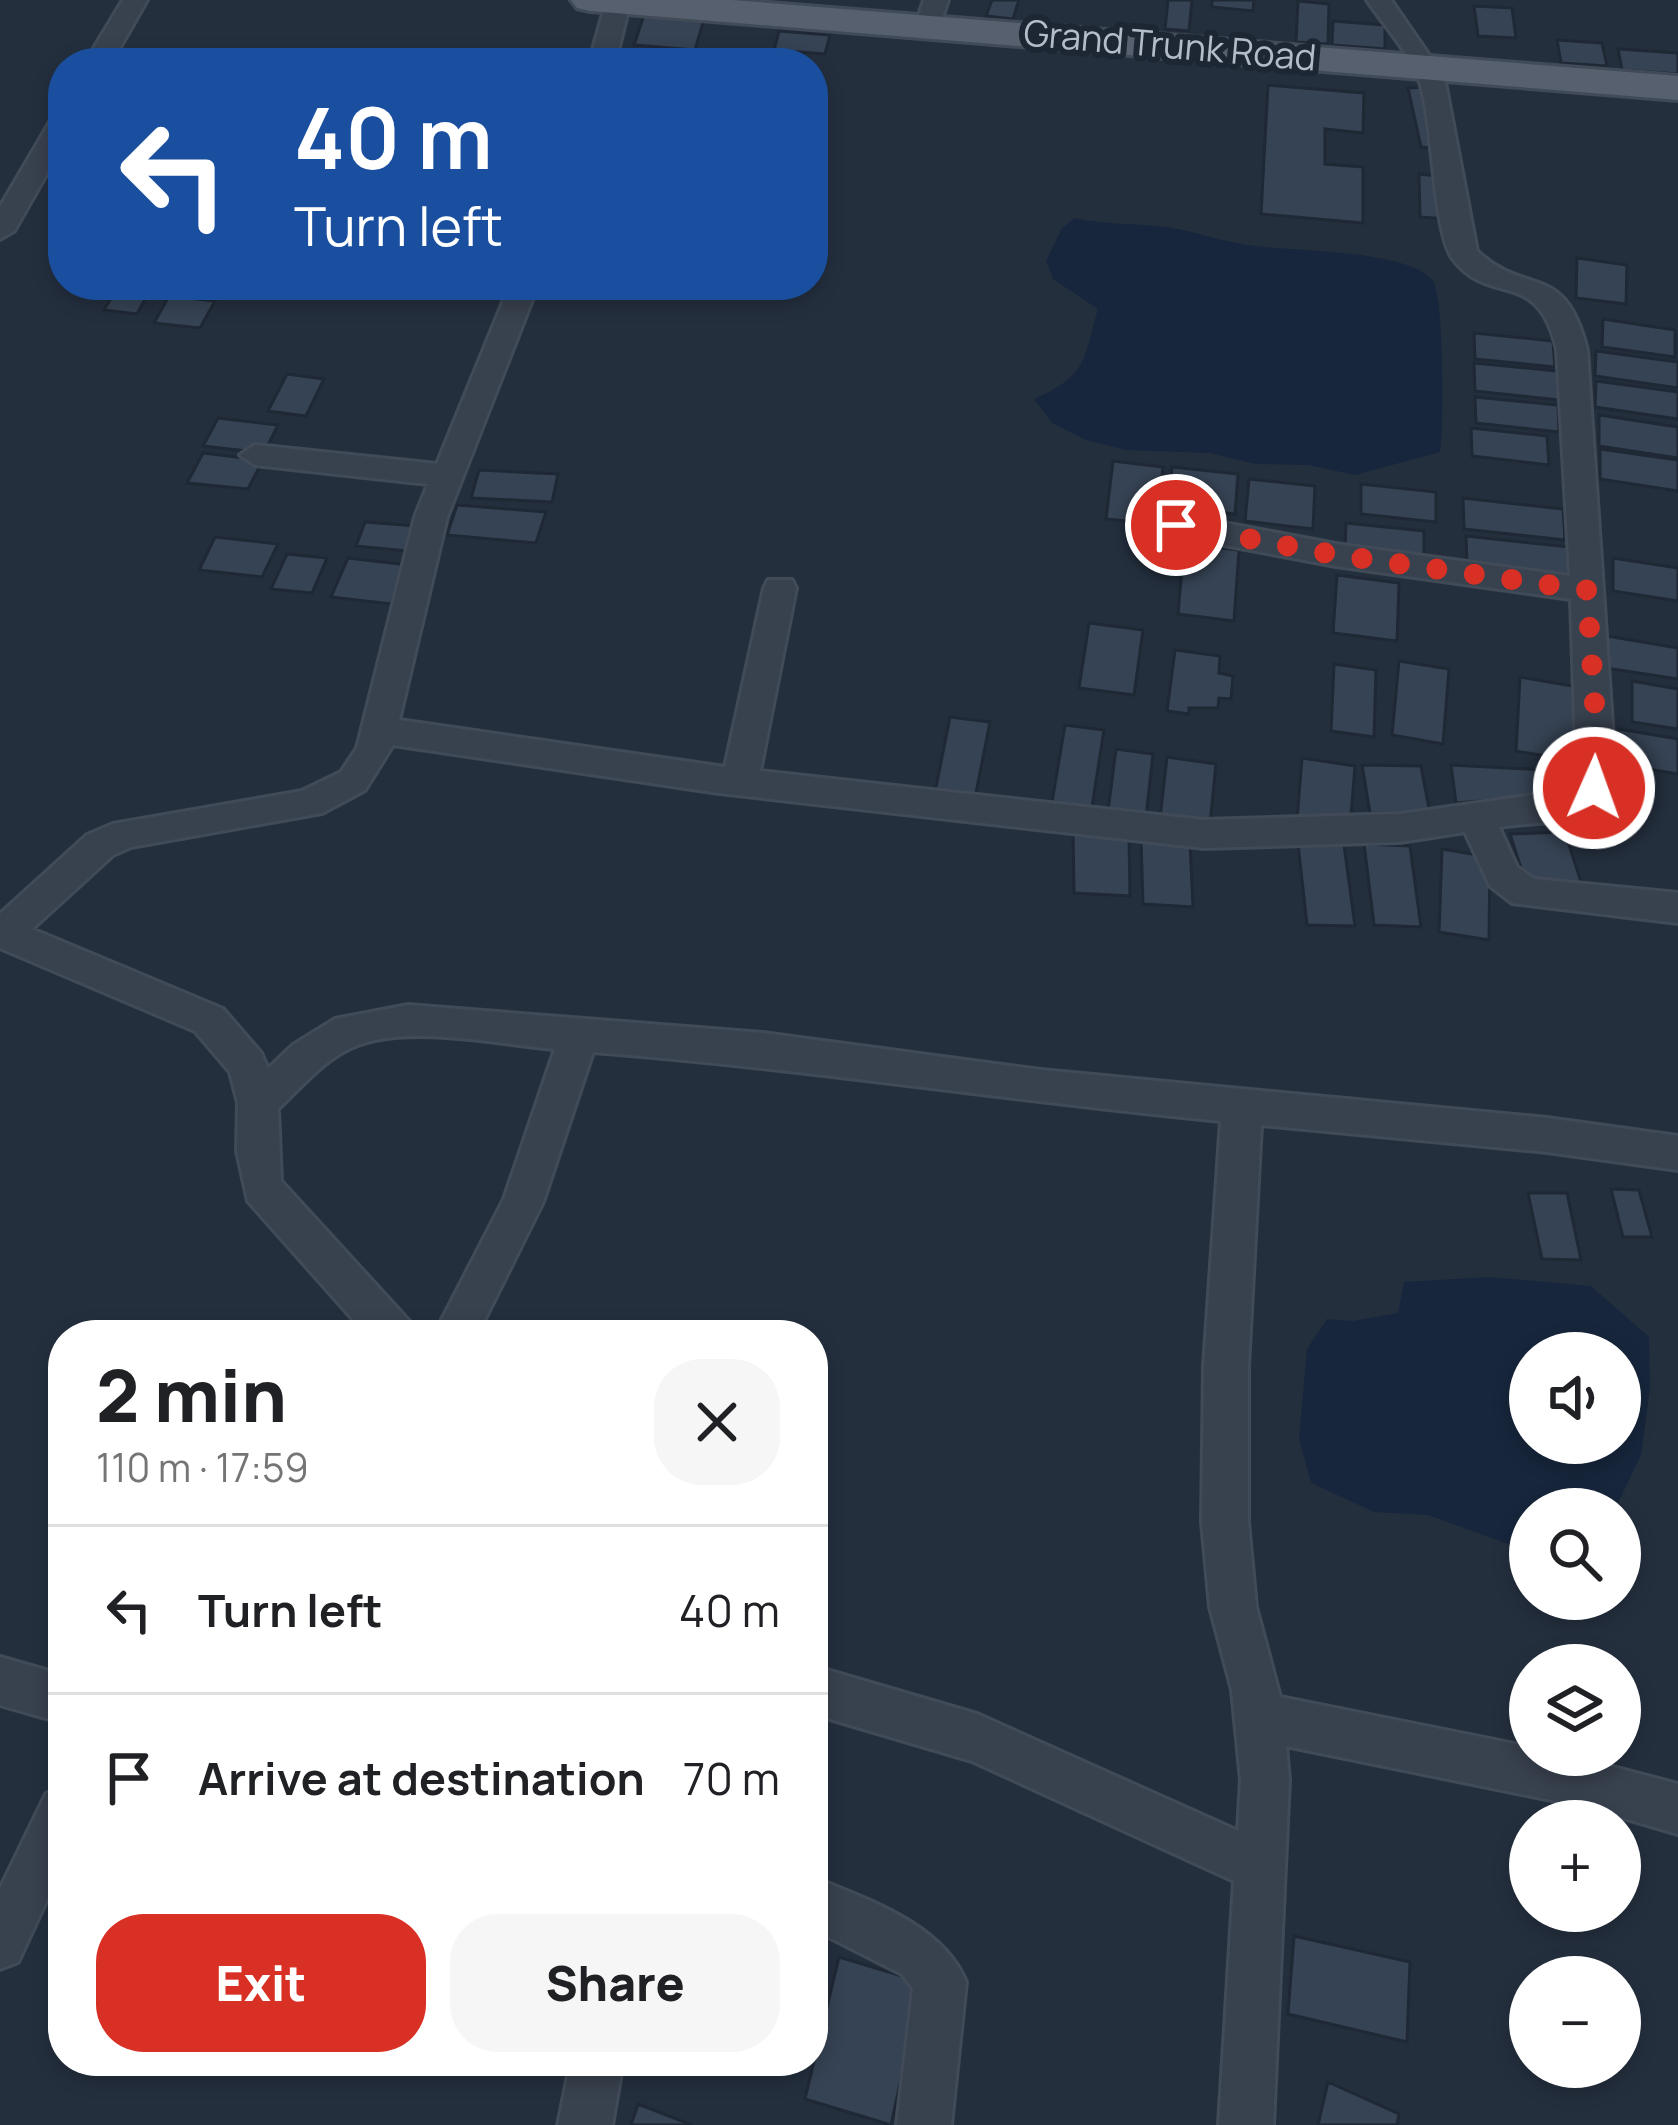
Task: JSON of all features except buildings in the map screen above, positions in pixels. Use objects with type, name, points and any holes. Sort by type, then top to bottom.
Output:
[{"type":"main road","name":"Grand Trunk Road","points":[[624,2],[933,13],[1426,67],[1678,88]]},
{"type":"street","points":[[107,48],[135,0]]},
{"type":"street","points":[[376,730],[740,782],[1204,834],[1379,829],[1578,802],[1594,788],[1598,755],[1572,350],[1562,314],[1549,298],[1480,271],[1463,253],[1447,146],[1426,67],[1379,0]]},
{"type":"street","points":[[607,48],[624,2]]},
{"type":"street","points":[[0,231],[48,148]]},
{"type":"street","points":[[381,1320],[262,1188],[258,1103],[247,1065],[209,1020],[2,933],[112,839],[309,802],[353,781],[374,751],[431,517],[518,300]]},
{"type":"street","points":[[255,455],[447,476]]},
{"type":"street","points":[[1176,525],[1336,555],[1587,590]]},
{"type":"street","points":[[740,782],[780,588]]},
{"type":"street","points":[[1477,818],[1503,876],[1525,893],[1678,908]]},
{"type":"street","points":[[258,1103],[307,1057],[349,1030],[408,1022],[763,1049],[1041,1087],[1678,1153]]},
{"type":"street","points":[[463,1320],[523,1202],[579,1035]]},
{"type":"street","points":[[1242,1105],[1226,1366],[1225,1522],[1233,1607],[1256,1690],[1264,1780],[1246,2125]]},
{"type":"street","points":[[0,1681],[48,1695]]},
{"type":"street","points":[[828,1694],[976,1738],[1261,1867]]},
{"type":"street","points":[[1258,1716],[1590,1784],[1678,1809]]},
{"type":"street","points":[[0,1944],[48,1843]]},
{"type":"street","points":[[828,1909],[920,1955],[940,1982],[923,2125]]},
{"type":"street","points":[[585,2125],[594,2076]]},
{"type":"water","points":[[1075,218],[1166,227],[1255,246],[1377,258],[1420,271],[1433,281],[1437,292],[1440,452],[1355,475],[1308,465],[1256,464],[1210,453],[1126,450],[1086,440],[1052,423],[1034,399],[1065,382],[1081,364],[1098,309],[1053,279],[1046,261],[1062,228]]},
{"type":"water","points":[[1489,1277],[1591,1286],[1649,1337],[1650,1388],[1641,1455],[1641,1332],[1509,1332],[1509,1464],[1637,1464],[1625,1488],[1509,1488],[1509,1544],[1428,1515],[1374,1512],[1311,1483],[1299,1438],[1307,1349],[1327,1319],[1353,1321],[1398,1313],[1404,1282]]},
{"type":"route","points":[[1176,525],[1336,555],[1587,590],[1598,755],[1594,788]]}]
